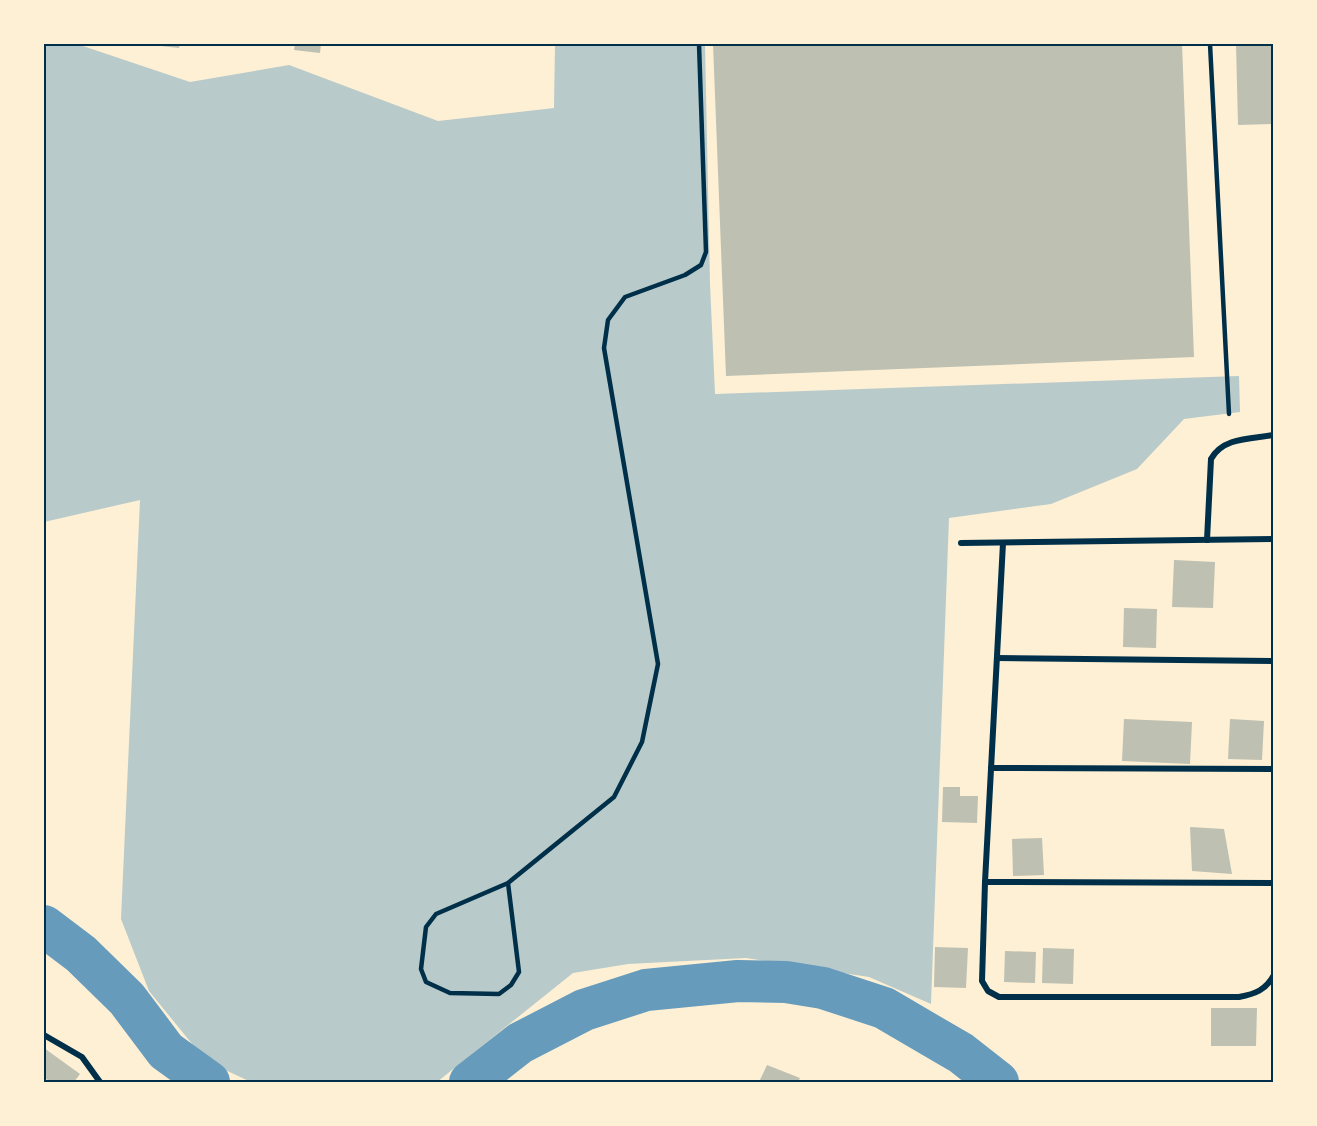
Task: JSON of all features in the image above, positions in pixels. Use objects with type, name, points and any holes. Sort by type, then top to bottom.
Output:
[{"type":"street","points":[[1207,540],[1212,459],[1216,450],[1228,442],[1274,435]]},
{"type":"street","points":[[961,543],[1274,539]]},
{"type":"street","points":[[1003,543],[985,882],[982,981],[988,992],[999,997],[1239,997],[1257,993],[1274,975]]},
{"type":"street","points":[[997,658],[1274,661]]},
{"type":"street","points":[[991,768],[1274,769]]},
{"type":"street","points":[[985,882],[1274,883]]},
{"type":"street","points":[[44,1035],[82,1057],[100,1083]]},
{"type":"lane","points":[[508,883],[519,972],[511,985],[499,994],[450,993],[426,982],[421,969],[426,927],[436,914],[508,883],[614,797],[642,742],[658,664],[604,348],[608,320],[625,297],[686,274],[701,265],[706,252],[699,44]]},
{"type":"lane","points":[[1210,44],[1229,414]]},
{"type":"shaded area","points":[[44,44],[77,44],[190,82],[289,65],[438,121],[554,108],[555,44],[705,44],[710,284],[715,394],[1239,376],[1240,412],[1184,419],[1137,469],[1051,504],[949,518],[931,1004],[869,977],[746,958],[628,964],[573,973],[437,1082],[251,1082],[206,1061],[149,991],[121,919],[140,500],[44,522]]},
{"type":"building","points":[[152,44],[180,44],[179,48]]},
{"type":"building","points":[[295,44],[321,44],[320,53],[294,50]]},
{"type":"building","points":[[713,44],[1182,44],[1194,357],[726,376]]},
{"type":"building","points":[[1236,44],[1274,44],[1274,124],[1238,125]]},
{"type":"building","points":[[1174,560],[1215,562],[1213,608],[1172,607]]},
{"type":"building","points":[[1124,608],[1157,609],[1156,648],[1123,647]]},
{"type":"building","points":[[1124,719],[1192,722],[1190,764],[1122,761]]},
{"type":"building","points":[[1230,719],[1264,721],[1262,760],[1228,759]]},
{"type":"building","points":[[943,787],[960,787],[960,796],[978,796],[977,823],[942,822]]},
{"type":"building","points":[[1190,827],[1224,829],[1232,874],[1192,871]]},
{"type":"building","points":[[1042,838],[1044,875],[1013,876],[1012,839]]},
{"type":"building","points":[[935,947],[968,948],[966,988],[934,987]]},
{"type":"building","points":[[1043,948],[1074,949],[1073,984],[1042,983]]},
{"type":"building","points":[[1005,951],[1036,952],[1035,983],[1004,982]]},
{"type":"building","points":[[1211,1008],[1257,1008],[1256,1046],[1211,1046]]},
{"type":"building","points":[[44,1048],[80,1074],[74,1082],[50,1082],[44,1077]]},
{"type":"building","points":[[767,1065],[800,1078],[798,1082],[759,1082]]},
{"type":"waterway","points":[[44,926],[81,954],[127,999],[166,1051],[209,1082]]},
{"type":"waterway","points":[[470,1082],[520,1043],[584,1010],[646,990],[738,981],[786,982],[823,988],[884,1008],[961,1053],[998,1082]]}]
